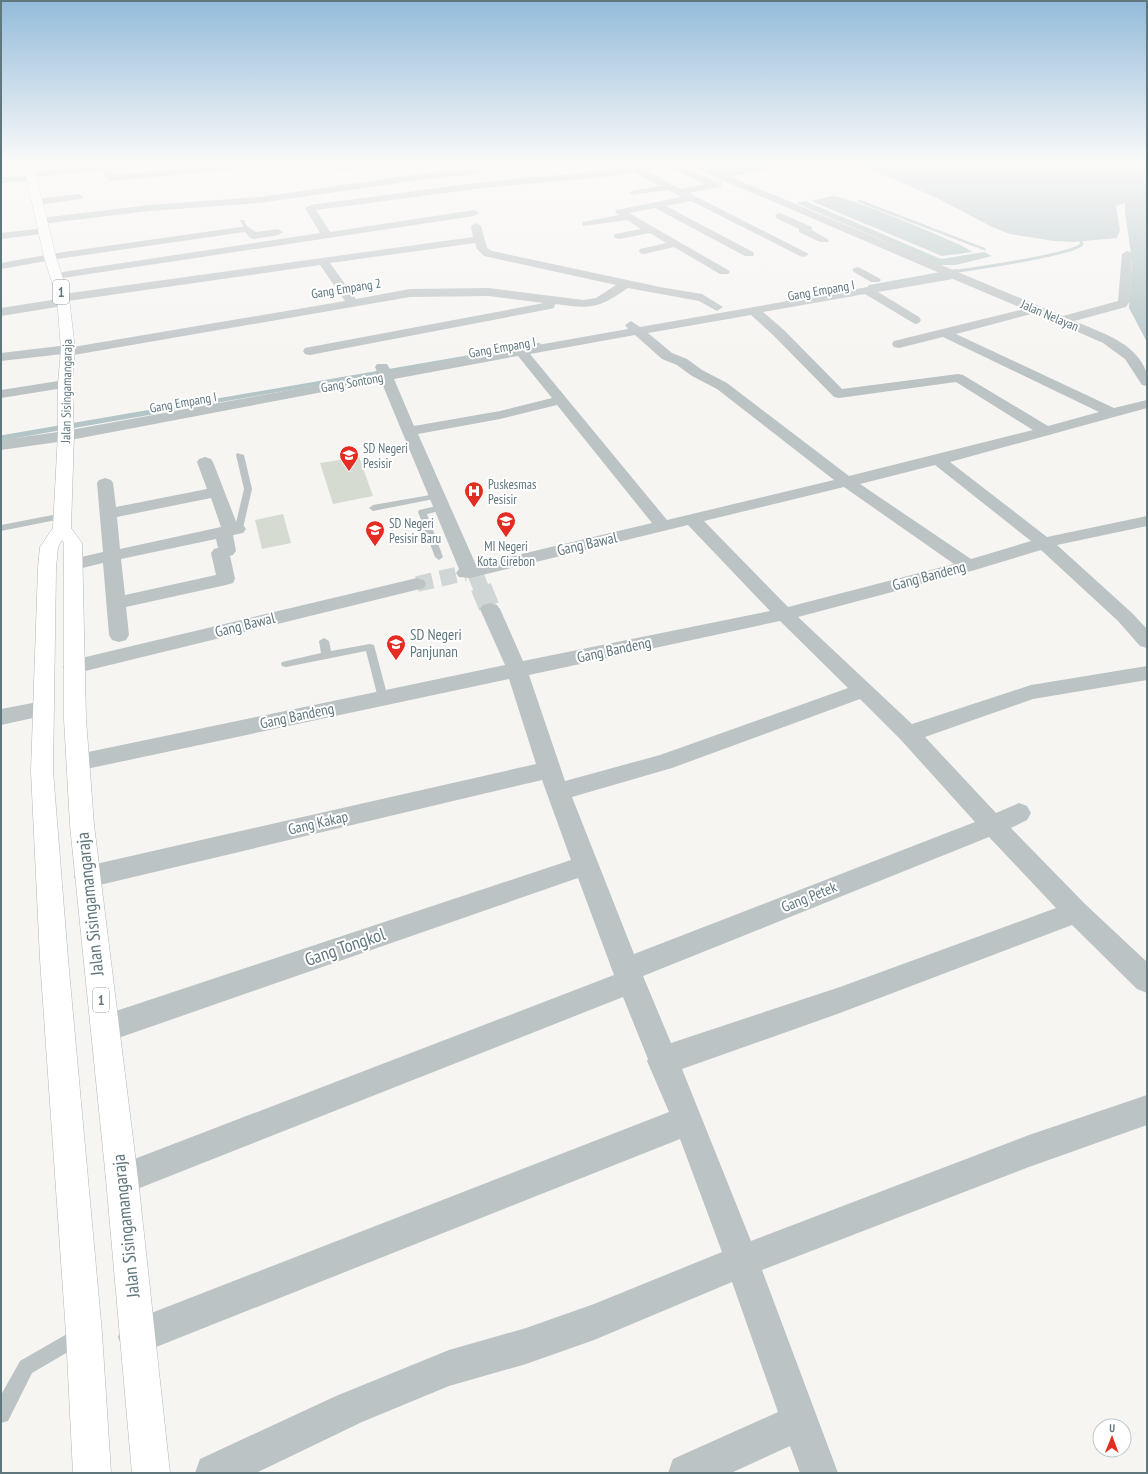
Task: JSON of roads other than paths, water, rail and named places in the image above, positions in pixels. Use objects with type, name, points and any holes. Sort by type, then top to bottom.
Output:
[{"type":"highway","name":"Jalan Sisingamangaraja","points":[[45,233],[50,257],[59,276],[68,350],[65,384],[63,522],[72,543],[74,564],[73,667],[77,762],[87,877],[122,1178],[136,1337],[151,1473]]},
{"type":"highway","points":[[63,522],[49,547],[42,771],[52,927],[84,1333],[92,1473]]},
{"type":"street","points":[[1,236],[14,233]]},
{"type":"street","points":[[1,266],[197,233]]},
{"type":"street","points":[[251,233],[254,236],[276,233]]},
{"type":"street","points":[[290,233],[296,241]]},
{"type":"street","points":[[59,276],[348,233]]},
{"type":"street","points":[[478,233],[482,249],[488,254],[625,284],[702,298],[717,307]]},
{"type":"street","points":[[619,236],[636,233]]},
{"type":"street","points":[[656,233],[724,272]]},
{"type":"street","points":[[709,233],[749,254]]},
{"type":"street","points":[[762,233],[804,254]]},
{"type":"street","points":[[809,233],[824,240]]},
{"type":"street","name":"Jalan Nelayan","points":[[854,233],[1038,309],[1108,340],[1119,346],[1130,356],[1147,382]]},
{"type":"street","points":[[1,312],[63,300],[322,260],[479,239]]},
{"type":"street","points":[[644,251],[675,244]]},
{"type":"street","points":[[1063,320],[1122,304],[1124,301],[1127,254]]},
{"type":"street","points":[[322,260],[352,302]]},
{"type":"street","points":[[687,264],[702,260]]},
{"type":"street","points":[[858,270],[871,285],[915,320]]},
{"type":"street","name":"Gang Empang I","points":[[634,328],[717,307],[743,308],[946,272]]},
{"type":"street","name":"Gang Empang 2","points":[[1,357],[68,350],[352,302],[419,293],[474,291],[507,293],[561,302],[583,304],[596,303],[625,284]]},
{"type":"street","points":[[634,328],[871,285]]},
{"type":"street","points":[[310,351],[561,302]]},
{"type":"street","points":[[743,308],[779,333],[839,394],[958,378],[1046,432]]},
{"type":"street","points":[[899,344],[1038,309]]},
{"type":"street","points":[[634,328],[667,356],[682,362],[697,373],[722,386],[845,481],[969,566]]},
{"type":"street","name":"Gang Sontong","points":[[65,429],[384,371],[514,350],[634,328]]},
{"type":"street","points":[[945,333],[982,353],[1114,414]]},
{"type":"street","points":[[514,350],[561,400],[663,526]]},
{"type":"street","points":[[384,371],[438,502]]},
{"type":"street","name":"Gang Empang I","points":[[96,417],[384,371]]},
{"type":"street","points":[[1,394],[65,384]]},
{"type":"street","points":[[409,432],[500,415],[561,400]]},
{"type":"street","name":"Gang Bawal","points":[[438,502],[471,572],[845,481],[938,460],[1147,404]]},
{"type":"street","points":[[1,445],[65,429],[81,420]]},
{"type":"street","points":[[938,460],[1044,543],[1125,617],[1147,641]]},
{"type":"street","points":[[116,603],[226,579],[220,553],[228,551],[231,531],[205,462]]},
{"type":"street","points":[[105,483],[119,635]]},
{"type":"street","points":[[108,514],[217,492]]},
{"type":"street","points":[[692,519],[784,614],[909,734],[1076,912],[1142,967]]},
{"type":"street","name":"Gang Bandeng","points":[[77,762],[784,614],[969,566],[1044,543],[1147,521]]},
{"type":"street","points":[[74,564],[231,531]]},
{"type":"street","name":"Gang Bawal","points":[[73,667],[417,584]]},
{"type":"street","points":[[490,609],[517,670],[554,781],[628,975],[662,1061],[688,1120],[742,1261],[799,1422],[819,1473]]},
{"type":"street","points":[[909,734],[966,713],[1031,692],[1147,673]]},
{"type":"street","name":"Gang Kakap","points":[[87,877],[554,781],[664,762],[864,690]]},
{"type":"street","points":[[1,717],[43,709]]},
{"type":"street","name":"Gang Petek","points":[[122,1178],[628,975],[1019,813]]},
{"type":"street","name":"Gang Tongkol","points":[[104,1029],[586,865]]},
{"type":"street","points":[[662,1061],[826,1005],[1076,912]]},
{"type":"street","points":[[214,1473],[350,1408],[442,1371],[526,1346],[594,1322],[742,1261],[1029,1151],[1147,1110]]},
{"type":"street","points":[[136,1337],[688,1120]]},
{"type":"street","points":[[686,1473],[799,1422]]},
{"type":"lane","points":[[231,531],[239,528],[248,489],[240,455]]},
{"type":"lane","points":[[373,508],[438,502]]},
{"type":"lane","points":[[438,502],[422,512],[439,557]]},
{"type":"lane","points":[[1,528],[63,522]]},
{"type":"lane","points":[[324,641],[327,656]]},
{"type":"lane","points":[[286,664],[370,647],[383,698]]},
{"type":"lane","points":[[1,1414],[26,1367],[84,1333]]},
{"type":"waterway","points":[[954,272],[999,265],[1061,253],[1075,248],[1082,244],[1081,242]]},
{"type":"waterway","points":[[870,287],[954,272]]},
{"type":"waterway","points":[[157,411],[539,345]]},
{"type":"waterway","points":[[1,438],[163,410]]},
{"type":"tunnel","points":[[417,584],[465,573]]},
{"type":"tunnel","points":[[475,573],[481,588]]},
{"type":"tunnel","points":[[481,587],[490,609]]},
{"type":"place","name":"SD Negeri Pesisir","points":[[349,472]]},
{"type":"place","name":"Puskesmas Pesisir","points":[[474,508]]},
{"type":"place","name":"MI Negeri Kota Cirebon","points":[[506,538]]},
{"type":"place","name":"SD Negeri Pesisir Baru","points":[[375,547]]},
{"type":"place","name":"SD Negeri Panjunan","points":[[396,661]]}]
